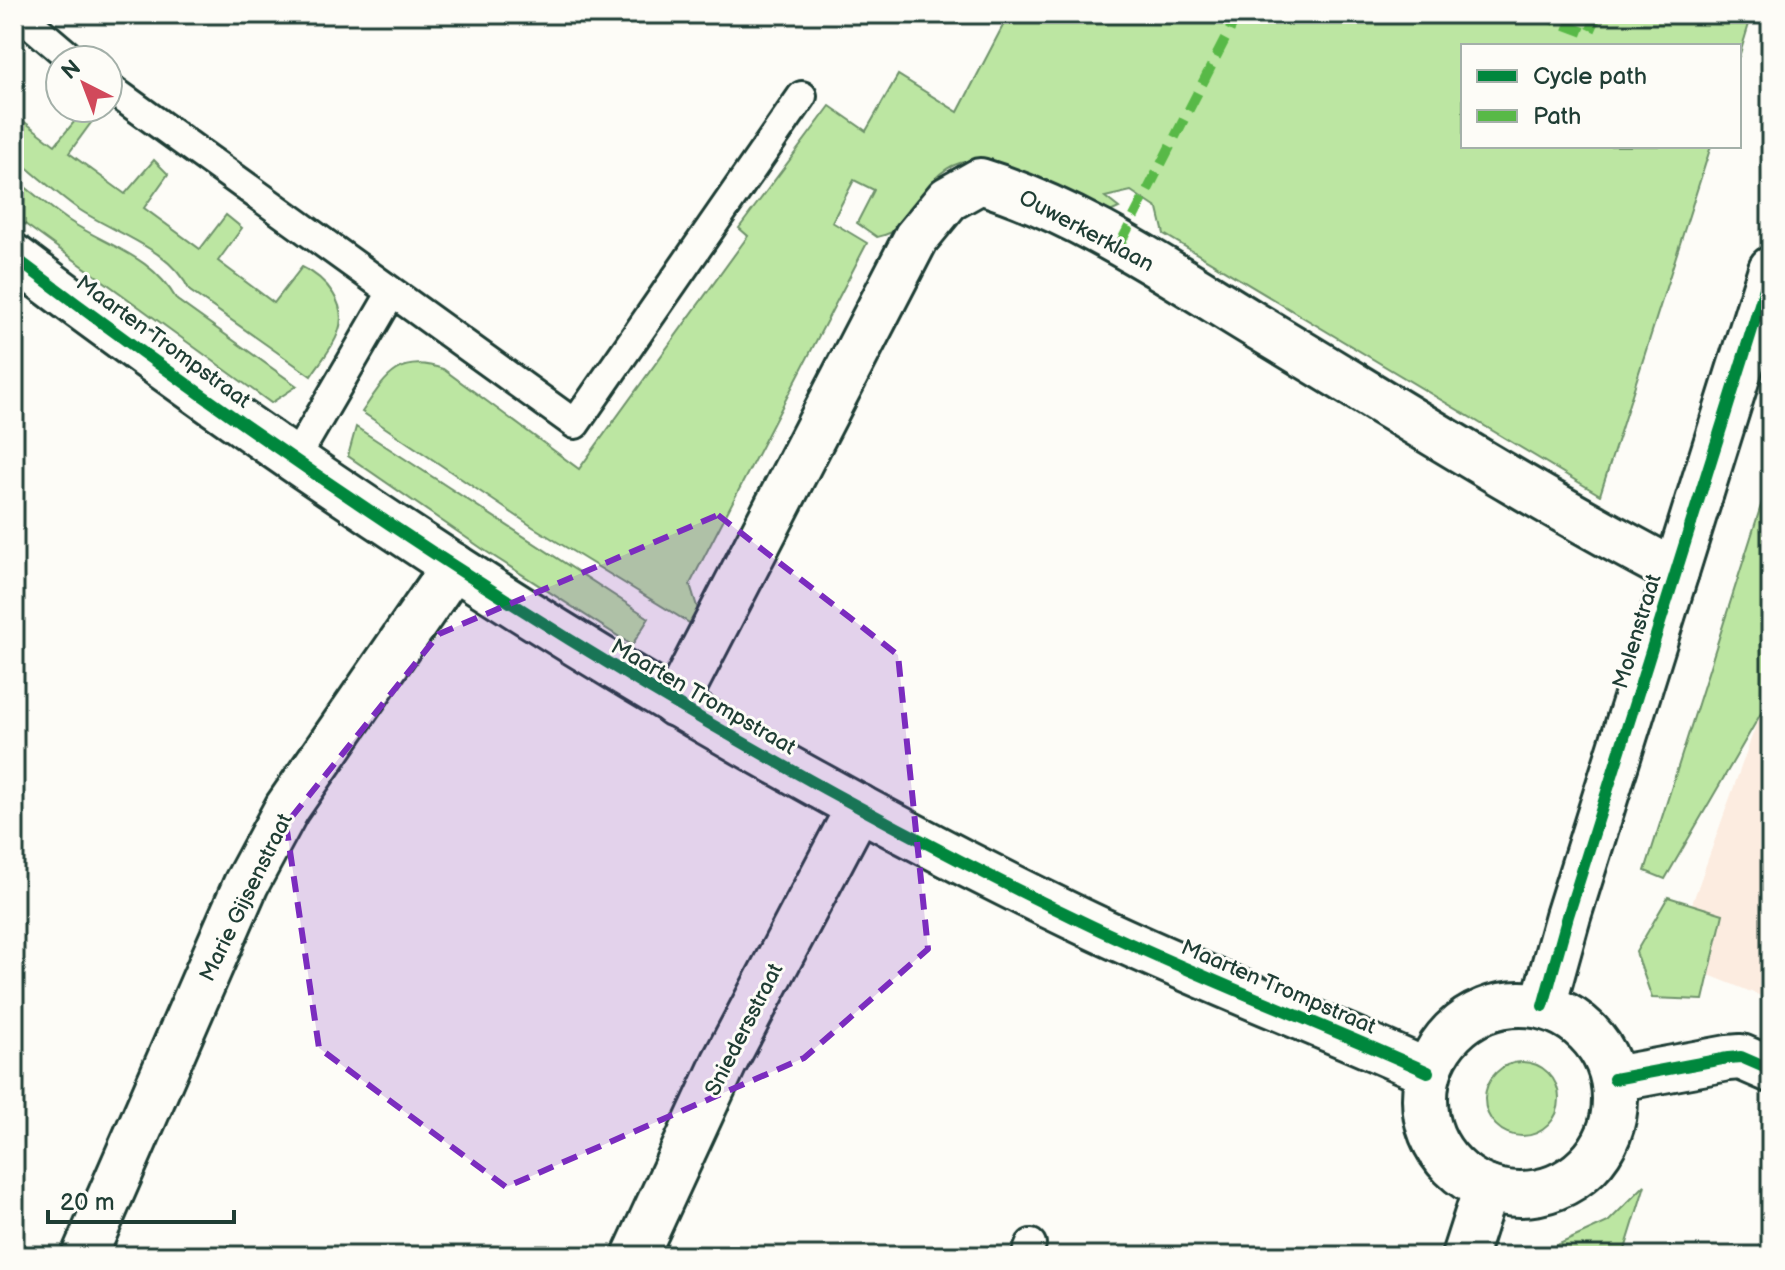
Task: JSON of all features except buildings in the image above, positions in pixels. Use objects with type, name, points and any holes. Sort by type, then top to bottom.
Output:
[{"type":"street","name":"Ouwerkerklaan","points":[[675,704],[916,238],[948,199],[980,181],[1027,195],[1120,244],[1586,525],[1676,572]]},
{"type":"street","name":"Molenstraat","points":[[1543,1006],[1568,916],[1771,269]]},
{"type":"street","name":"Maarten Trompstraat","points":[[21,276],[454,566],[675,704],[859,807],[1168,962],[1428,1072]]},
{"type":"street","name":"Marie Gijsenstraat","points":[[84,1256],[246,884],[275,827],[454,566]]},
{"type":"street","name":"Sniedersstraat","points":[[635,1256],[679,1153],[859,807]]},
{"type":"street","points":[[1518,1002],[1543,1006],[1574,1019],[1595,1038],[1610,1063],[1614,1079],[1614,1121],[1601,1151],[1580,1174],[1552,1190],[1521,1196],[1486,1188],[1454,1168],[1430,1133],[1424,1105],[1428,1072],[1440,1048],[1460,1024],[1487,1009],[1518,1002]]},
{"type":"street","points":[[1614,1079],[1741,1057],[1771,1070]]},
{"type":"street","points":[[1464,1256],[1486,1188]]},
{"type":"lane","points":[[19,14],[54,44]]},
{"type":"lane","points":[[124,99],[575,424],[802,96]]},
{"type":"lane","points":[[295,459],[391,294]]},
{"type":"highlighted area","points":[[718,515],[898,655],[928,949],[804,1058],[506,1187],[319,1048],[286,824],[439,634]]},
{"type":"shaded area","points":[[1771,683],[1771,1000],[1672,960]]},
{"type":"green space","points":[[1009,14],[1752,14],[1741,50],[1741,44],[1461,44],[1461,148],[1710,148],[1600,495],[1164,234],[1158,209],[1131,191],[1105,197],[1119,208],[1099,217],[1032,177],[984,161],[962,162],[941,173],[900,227],[877,237],[857,223],[874,190],[854,180],[832,222],[867,243],[690,584],[698,610],[696,627],[533,527],[362,412],[394,372],[415,364],[428,365],[443,369],[579,469],[748,236],[739,228],[830,106],[866,131],[898,75],[958,112]]},
{"type":"green space","points":[[14,114],[55,145],[72,124],[90,124],[69,153],[125,194],[154,160],[168,174],[144,208],[200,249],[226,215],[242,228],[218,261],[274,303],[302,267],[327,285],[338,303],[341,323],[333,344],[311,376],[190,291],[181,276],[155,252],[77,208],[14,157]]},
{"type":"green space","points":[[14,178],[68,220],[141,262],[166,284],[177,300],[297,386],[271,403],[14,216]]},
{"type":"green space","points":[[356,427],[649,618],[632,645],[487,552],[348,456]]},
{"type":"green space","points":[[1771,474],[1771,696],[1665,879],[1645,871]]},
{"type":"green space","points":[[1668,897],[1723,914],[1703,1000],[1652,998],[1636,952]]},
{"type":"green space","points":[[1522,1062],[1543,1068],[1553,1078],[1559,1099],[1553,1120],[1543,1130],[1522,1136],[1501,1130],[1491,1120],[1485,1099],[1491,1078],[1501,1068]]},
{"type":"green space","points":[[1645,1185],[1623,1256],[1533,1256],[1608,1222]]},
{"type":"marked path","points":[[1120,244],[1238,14]]},
{"type":"marked path","points":[[1537,14],[1589,34],[1598,14]]},
{"type":"cycle path","points":[[14,257],[268,442],[531,616],[665,698],[940,851],[1081,921],[1428,1072]]},
{"type":"cycle path","points":[[1543,1006],[1568,916],[1771,269]]},
{"type":"cycle path","points":[[1614,1079],[1741,1057],[1771,1070]]}]
